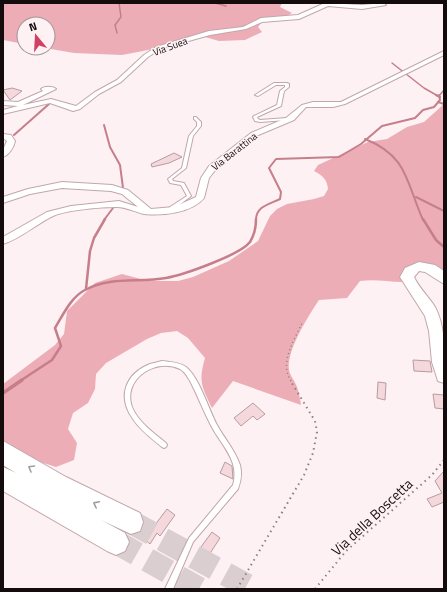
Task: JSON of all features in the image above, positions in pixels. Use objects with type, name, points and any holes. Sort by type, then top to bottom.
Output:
[{"type":"highway","points":[[3,452],[53,495],[116,542]]},
{"type":"highway","points":[[3,478],[131,522]]},
{"type":"street","points":[[328,3],[362,7],[383,5]]},
{"type":"street","name":"Via Suea","points":[[3,112],[51,101],[73,108],[78,108],[97,93],[119,81],[146,56],[158,48],[208,33],[244,28],[261,20],[299,17],[328,3]]},
{"type":"street","name":"Via Barattina","points":[[3,241],[50,214],[71,209],[119,204],[139,210],[157,212],[172,210],[194,203],[200,198],[202,186],[208,172],[220,160],[256,133],[295,117],[301,107],[306,105],[336,106],[444,53]]},
{"type":"street","points":[[3,103],[19,104],[53,89],[44,89]]},
{"type":"street","points":[[3,136],[8,137],[11,141],[10,146],[3,155]]},
{"type":"street","points":[[3,200],[28,192],[62,185],[112,188],[130,195],[146,208],[146,211]]},
{"type":"street","points":[[444,279],[436,270],[415,266],[410,270],[407,277],[411,286],[432,314],[436,328],[441,369],[444,376]]},
{"type":"lane","points":[[257,95],[262,94],[275,84],[287,84],[287,87],[282,91],[279,106],[255,117],[256,120],[260,121],[291,119]]},
{"type":"lane","points":[[172,210],[172,208],[189,196],[183,184],[173,182],[170,179],[184,168],[191,136],[199,126],[199,122],[195,118]]},
{"type":"lane","points":[[164,445],[138,422],[129,407],[126,395],[136,374],[145,368],[160,363],[183,368],[190,375],[211,423],[233,456],[238,468],[239,479],[236,488],[191,540],[169,589]]},
{"type":"path","points":[[237,589],[304,475],[313,453],[317,427],[310,410],[286,374],[285,364],[302,323]]},
{"type":"path","name":"Via della Boscetta","points":[[315,589],[319,586],[346,551],[405,497],[432,475],[444,460]]},
{"type":"shaded area","points":[[3,3],[282,3],[280,7],[292,13],[287,16],[264,19],[258,27],[262,32],[245,40],[219,41],[205,37],[122,55],[74,53],[56,50],[56,16],[16,16],[16,42],[3,40]]},
{"type":"shaded area","points":[[444,104],[444,274],[441,269],[432,264],[422,263],[411,265],[406,267],[402,282],[376,280],[360,281],[347,298],[319,300],[299,334],[289,362],[289,370],[297,387],[301,405],[233,381],[212,408],[202,384],[202,373],[205,358],[188,338],[177,331],[161,333],[147,339],[106,363],[96,374],[95,389],[88,403],[73,413],[68,429],[77,443],[74,460],[56,467],[40,462],[3,442],[3,384],[55,345],[64,334],[67,311],[95,283],[122,274],[148,281],[178,281],[193,277],[229,261],[258,241],[270,216],[277,209],[287,204],[324,196],[328,189],[327,183],[324,178],[314,171],[318,165],[368,142],[387,139],[407,127],[424,122]]},
{"type":"building","points":[[12,88],[22,91],[10,100],[3,90]]},
{"type":"building","points":[[174,153],[182,157],[169,163],[152,167],[151,164]]},
{"type":"building","points":[[413,360],[430,361],[432,372],[414,371]]},
{"type":"building","points":[[378,382],[386,383],[385,400],[377,398]]},
{"type":"building","points":[[433,394],[444,395],[444,409],[435,408]]},
{"type":"building","points":[[253,403],[265,414],[257,420],[253,416],[241,426],[234,418]]},
{"type":"building","points":[[225,462],[232,466],[233,479],[220,473]]},
{"type":"building","points":[[444,471],[444,502],[432,507],[427,499],[442,493],[435,481]]},
{"type":"building","points":[[167,509],[175,515],[160,536],[157,533],[150,544],[141,536],[148,527],[151,530]]},
{"type":"building","points":[[212,532],[220,538],[207,558],[198,551]]},
{"type":"waterway","points":[[117,33],[115,25],[121,17],[119,3]]},
{"type":"waterway","points":[[215,3],[226,6]]},
{"type":"waterway","points":[[392,63],[424,88],[438,96]]},
{"type":"waterway","points":[[439,96],[444,90]]},
{"type":"waterway","points":[[438,102],[440,100],[439,97]]},
{"type":"waterway","points":[[366,140],[382,126],[415,118],[423,110],[434,107],[438,102]]},
{"type":"waterway","points":[[438,102],[444,104]]},
{"type":"waterway","points":[[14,135],[49,104]]},
{"type":"waterway","points":[[104,125],[110,147],[120,165],[123,188]]},
{"type":"waterway","points":[[256,220],[258,212],[264,206],[280,199],[281,192],[269,168],[276,159],[339,157],[366,140]]},
{"type":"waterway","points":[[366,140],[390,153],[398,162],[409,182],[423,220]]},
{"type":"waterway","points":[[416,197],[444,211]]},
{"type":"waterway","points":[[104,220],[113,208]]},
{"type":"waterway","points":[[86,289],[90,251],[94,238],[105,219]]},
{"type":"waterway","points":[[423,219],[436,240],[444,247]]},
{"type":"waterway","points":[[20,381],[52,360],[61,346],[55,328],[68,307],[80,293],[104,283],[166,278],[211,264],[235,253],[250,242],[255,231],[256,220]]},
{"type":"waterway","points":[[3,393],[22,380]]},
{"type":"tunnel","points":[[131,522],[253,589]]},
{"type":"tunnel","points":[[116,542],[199,589]]}]
